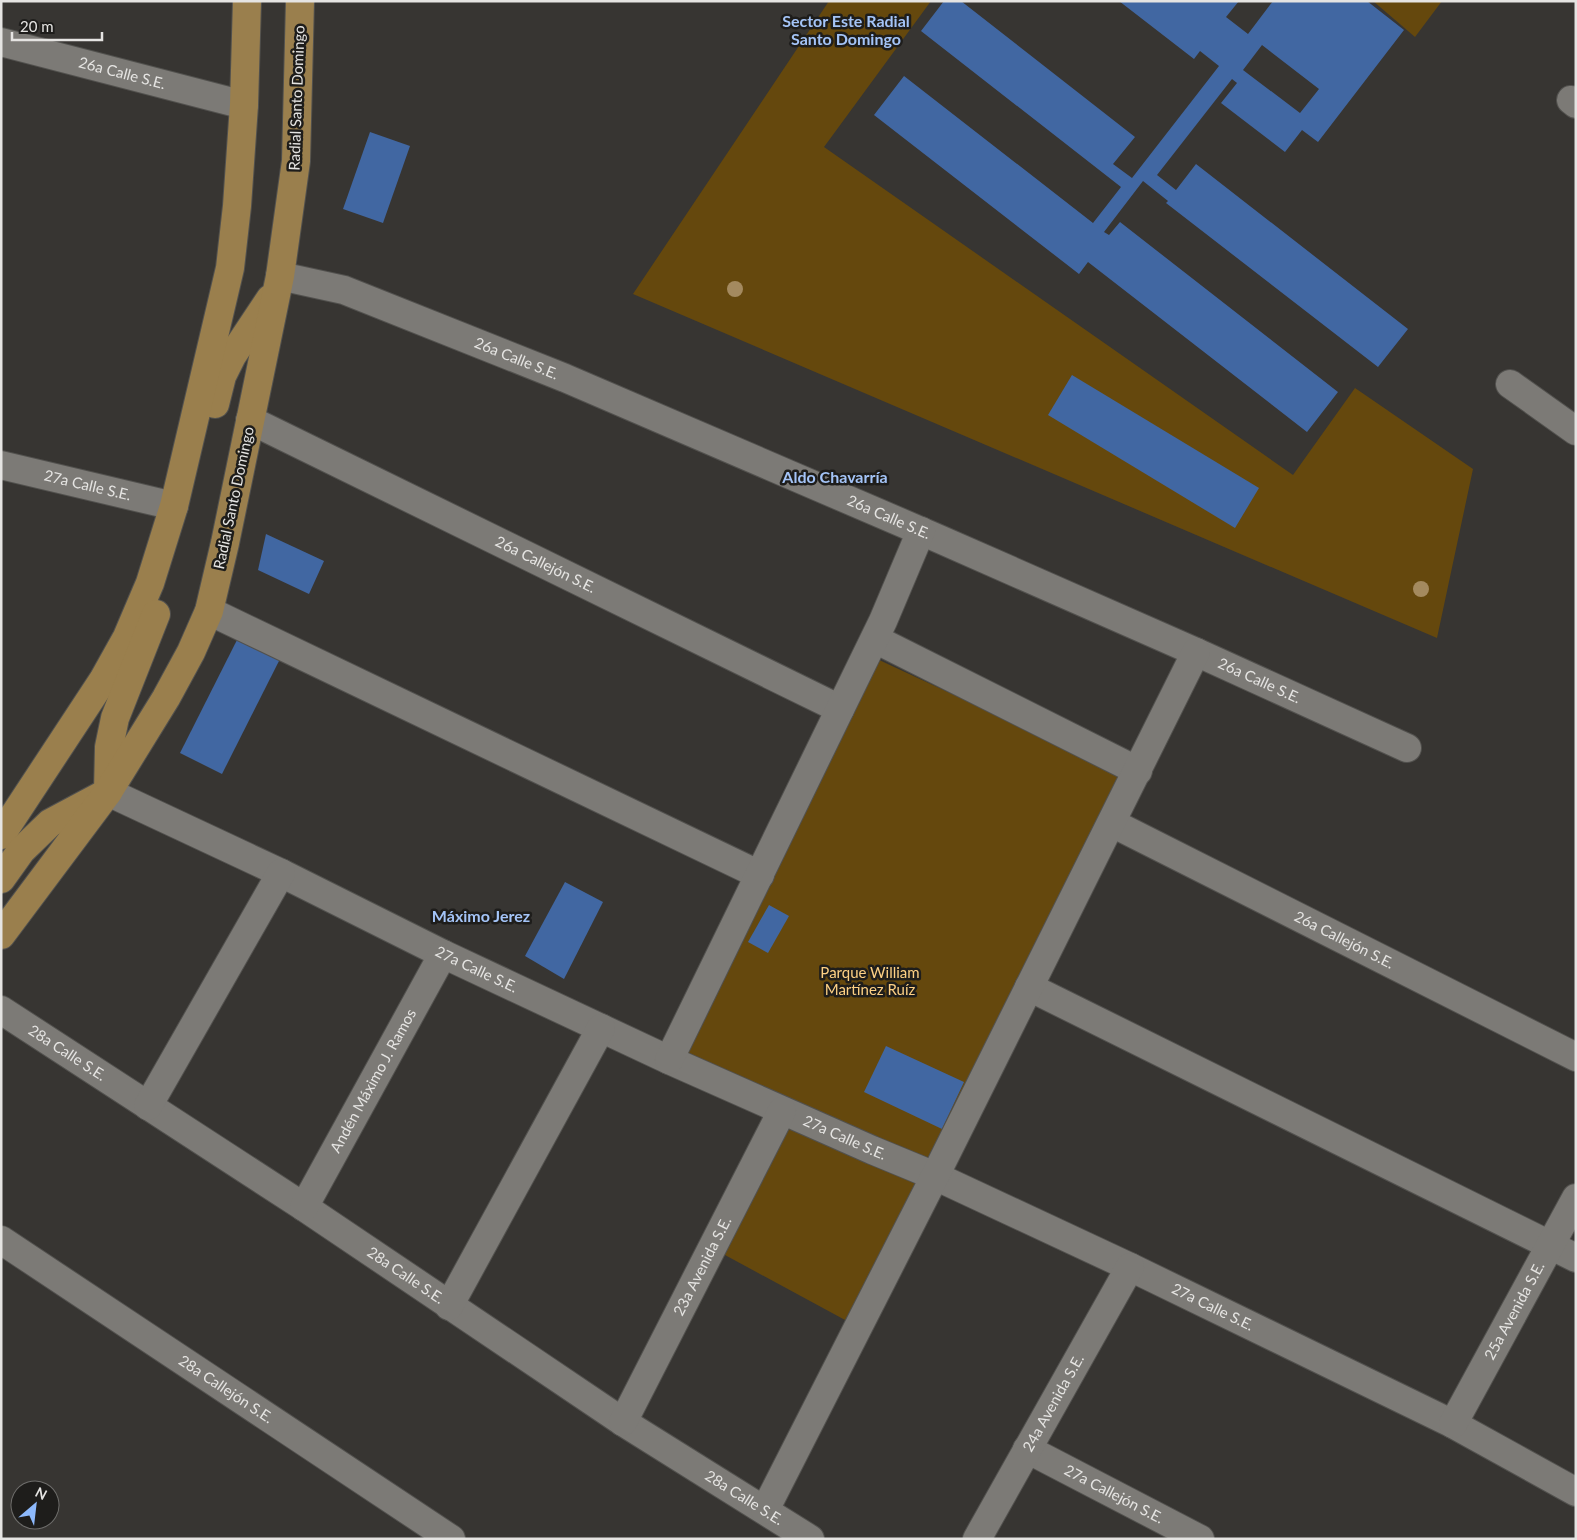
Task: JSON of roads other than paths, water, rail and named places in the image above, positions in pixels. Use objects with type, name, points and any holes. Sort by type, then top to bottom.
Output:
[{"type":"main road","points":[[1,835],[103,680],[127,637],[150,583],[174,506],[230,268],[237,206],[244,105],[246,1]]},
{"type":"main road","name":"Radial Santo Domingo","points":[[1,935],[108,792],[166,698],[191,652],[209,611],[225,543],[278,283],[296,161],[300,1]]},
{"type":"main road","points":[[1,879],[21,851],[50,823],[108,792],[109,747],[115,718],[156,612],[166,571],[174,506],[203,446],[222,376],[232,356],[278,283]]},
{"type":"street","name":"26a Calle S.E.","points":[[1,42],[244,105]]},
{"type":"street","name":"26a Calle S.E.","points":[[278,283],[344,290],[565,378],[921,531],[1196,652],[1407,748]]},
{"type":"street","points":[[1510,384],[1576,431]]},
{"type":"street","name":"26a Callejón S.E.","points":[[250,420],[840,709]]},
{"type":"street","name":"27a Calle S.E.","points":[[1,465],[174,506]]},
{"type":"street","points":[[670,1060],[875,639],[921,531]]},
{"type":"street","points":[[209,611],[760,874]]},
{"type":"street","points":[[875,639],[1138,771]]},
{"type":"street","points":[[765,1510],[935,1176],[1196,652]]},
{"type":"street","name":"27a Calle S.E.","points":[[108,792],[281,873],[443,954],[601,1028],[782,1111],[935,1176],[1130,1267],[1453,1424],[1576,1492]]},
{"type":"street","name":"26a Callejón S.E.","points":[[1112,823],[1576,1057]]},
{"type":"street","points":[[148,1106],[281,873]]},
{"type":"street","name":"Andén Máximo J. Ramos","points":[[304,1207],[443,954]]},
{"type":"street","points":[[1029,987],[1576,1258]]},
{"type":"street","name":"28a Calle S.E.","points":[[1,1010],[304,1207],[623,1422],[810,1539]]},
{"type":"street","points":[[449,1306],[601,1028]]},
{"type":"street","name":"23a Avenida S.E.","points":[[623,1422],[782,1111]]},
{"type":"street","name":"25a Avenida S.E.","points":[[1453,1424],[1576,1198]]},
{"type":"street","name":"28a Callejón S.E.","points":[[1,1240],[451,1539]]},
{"type":"street","name":"24a Avenida S.E.","points":[[977,1539],[1130,1267]]},
{"type":"street","name":"27a Callejón S.E.","points":[[1027,1449],[1200,1539]]},
{"type":"district","name":"Sector Este Radial Santo Domingo","points":[[846,30]]},
{"type":"district","name":"Aldo Chavarría","points":[[835,477]]},
{"type":"district","name":"Máximo Jerez","points":[[481,916]]},
{"type":"park label","name":"Parque William Martínez Ruíz","points":[[870,982]]}]
